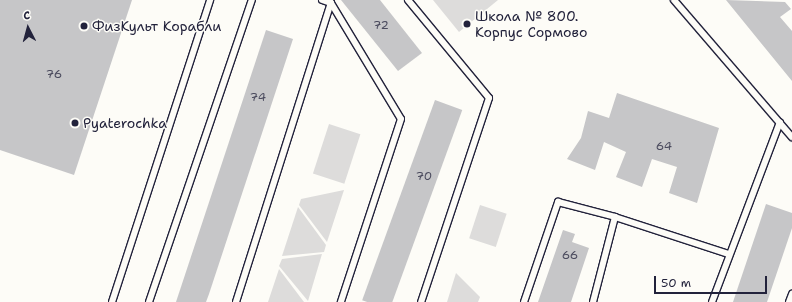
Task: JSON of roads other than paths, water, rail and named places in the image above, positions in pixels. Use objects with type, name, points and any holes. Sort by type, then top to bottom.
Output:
[{"type":"lane","points":[[112,302],[210,0]]},
{"type":"lane","points":[[150,302],[252,0]]},
{"type":"lane","points":[[322,0],[331,3],[401,119],[341,302]]},
{"type":"lane","points":[[408,0],[488,98],[421,302]]},
{"type":"lane","points":[[674,0],[792,137]]},
{"type":"lane","points":[[236,302],[331,3]]},
{"type":"lane","points":[[712,302],[728,254],[780,122]]},
{"type":"lane","points":[[524,302],[558,202],[615,217],[728,254]]},
{"type":"lane","points":[[593,302],[615,217]]},
{"type":"lane","points":[[789,302],[792,294]]},
{"type":"place","name":"Школа № 800. Корпус Сормово","points":[[467,24]]},
{"type":"place","name":"ФизКульт Корабли","points":[[84,26]]},
{"type":"place","name":"Pyaterochka","points":[[75,123]]}]
